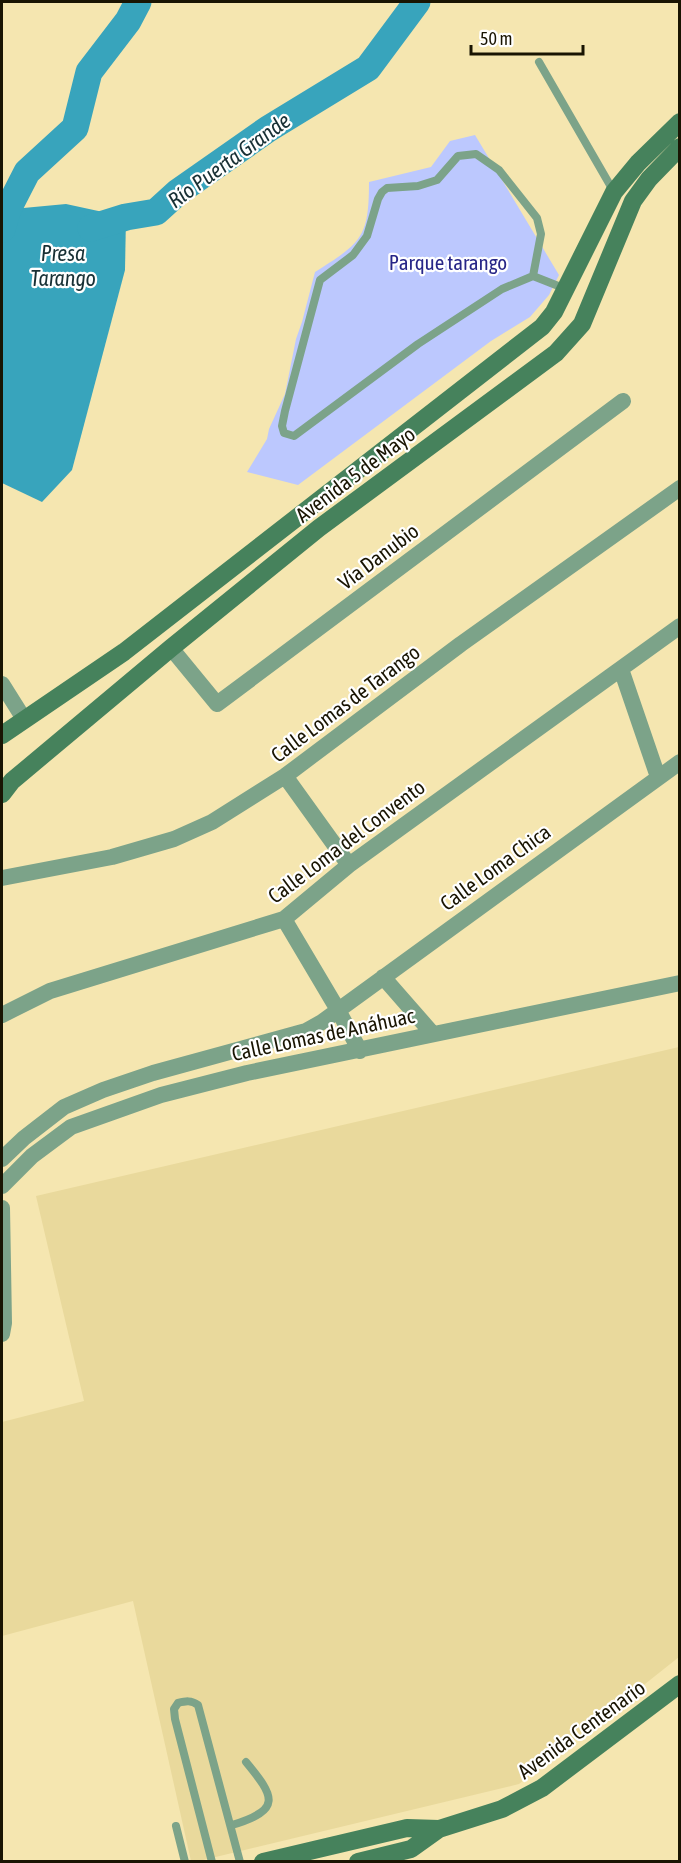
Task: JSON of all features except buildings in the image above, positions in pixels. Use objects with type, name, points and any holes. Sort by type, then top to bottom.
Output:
[{"type":"main road","name":"Avenida 5 de Mayo","points":[[2,735],[124,652],[542,327],[554,312],[614,192],[638,163],[680,122]]},
{"type":"main road","name":"Avenida 5 de Mayo","points":[[2,794],[12,782],[171,648],[319,528],[556,353],[582,324],[633,201],[649,179],[680,147]]},
{"type":"main road","name":"Avenida Centenario","points":[[358,1862],[411,1849],[439,1829],[502,1809],[542,1788],[680,1684]]},
{"type":"main road","name":"Avenida Centenario","points":[[262,1862],[406,1828],[439,1829]]},
{"type":"street","name":"Vía Danubio","points":[[171,648],[217,704],[623,401]]},
{"type":"street","name":"Calle Lomas de Tarango","points":[[2,878],[112,857],[174,839],[212,822],[285,776],[461,644],[680,488]]},
{"type":"street","name":"Calle Loma del Convento","points":[[2,1016],[50,991],[284,919],[349,865],[680,626]]},
{"type":"street","points":[[621,669],[658,777]]},
{"type":"street","points":[[2,684],[24,718]]},
{"type":"street","name":"Calle Loma Chica","points":[[338,1010],[680,762]]},
{"type":"street","points":[[285,776],[349,865]]},
{"type":"street","points":[[284,919],[360,1051]]},
{"type":"street","points":[[383,977],[432,1033]]},
{"type":"street","name":"Calle Lomas de Anáhuac","points":[[2,1186],[32,1156],[71,1127],[161,1095],[247,1073],[360,1051],[432,1033],[680,983]]},
{"type":"street","name":"Calle Lomas de Anáhuac","points":[[2,1160],[24,1138],[64,1107],[103,1090],[153,1073],[306,1031],[338,1010]]},
{"type":"street","points":[[2,1208],[4,1323],[2,1334]]},
{"type":"lane","points":[[539,62],[614,192]]},
{"type":"lane","points":[[533,276],[541,234],[537,219],[499,170],[476,154],[458,156],[437,180],[387,188],[379,195],[366,236],[354,255],[320,280],[285,411],[282,426],[284,433],[294,436],[418,344],[502,289],[533,276],[566,289]]},
{"type":"lane","points":[[212,1862],[175,1719],[174,1709],[178,1703],[192,1701],[198,1705],[232,1825],[240,1862]]},
{"type":"lane","points":[[232,1825],[261,1815],[268,1807],[270,1800],[260,1778],[246,1762]]},
{"type":"lane","points":[[176,1827],[184,1862]]},
{"type":"shaded area","points":[[679,1047],[679,1657],[519,1784],[199,1861],[191,1861],[133,1601],[2,1636],[2,1422],[84,1401],[36,1196]]},
{"type":"green space","name":"Parque tarango","points":[[475,135],[559,275],[549,295],[530,317],[491,341],[298,485],[247,472],[267,439],[269,429],[285,394],[296,339],[315,272],[343,254],[359,237],[367,216],[369,182],[431,167],[450,141]]},
{"type":"water","name":"Presa Tarango","points":[[66,204],[126,217],[125,270],[72,470],[42,502],[2,483],[2,210]]},
{"type":"waterway","points":[[2,229],[8,209],[27,172],[75,128],[89,72],[128,21],[138,2]]},
{"type":"waterway","name":"Río Puerta Grande","points":[[91,228],[126,217],[156,212],[178,192],[268,129],[368,68],[417,2]]}]
